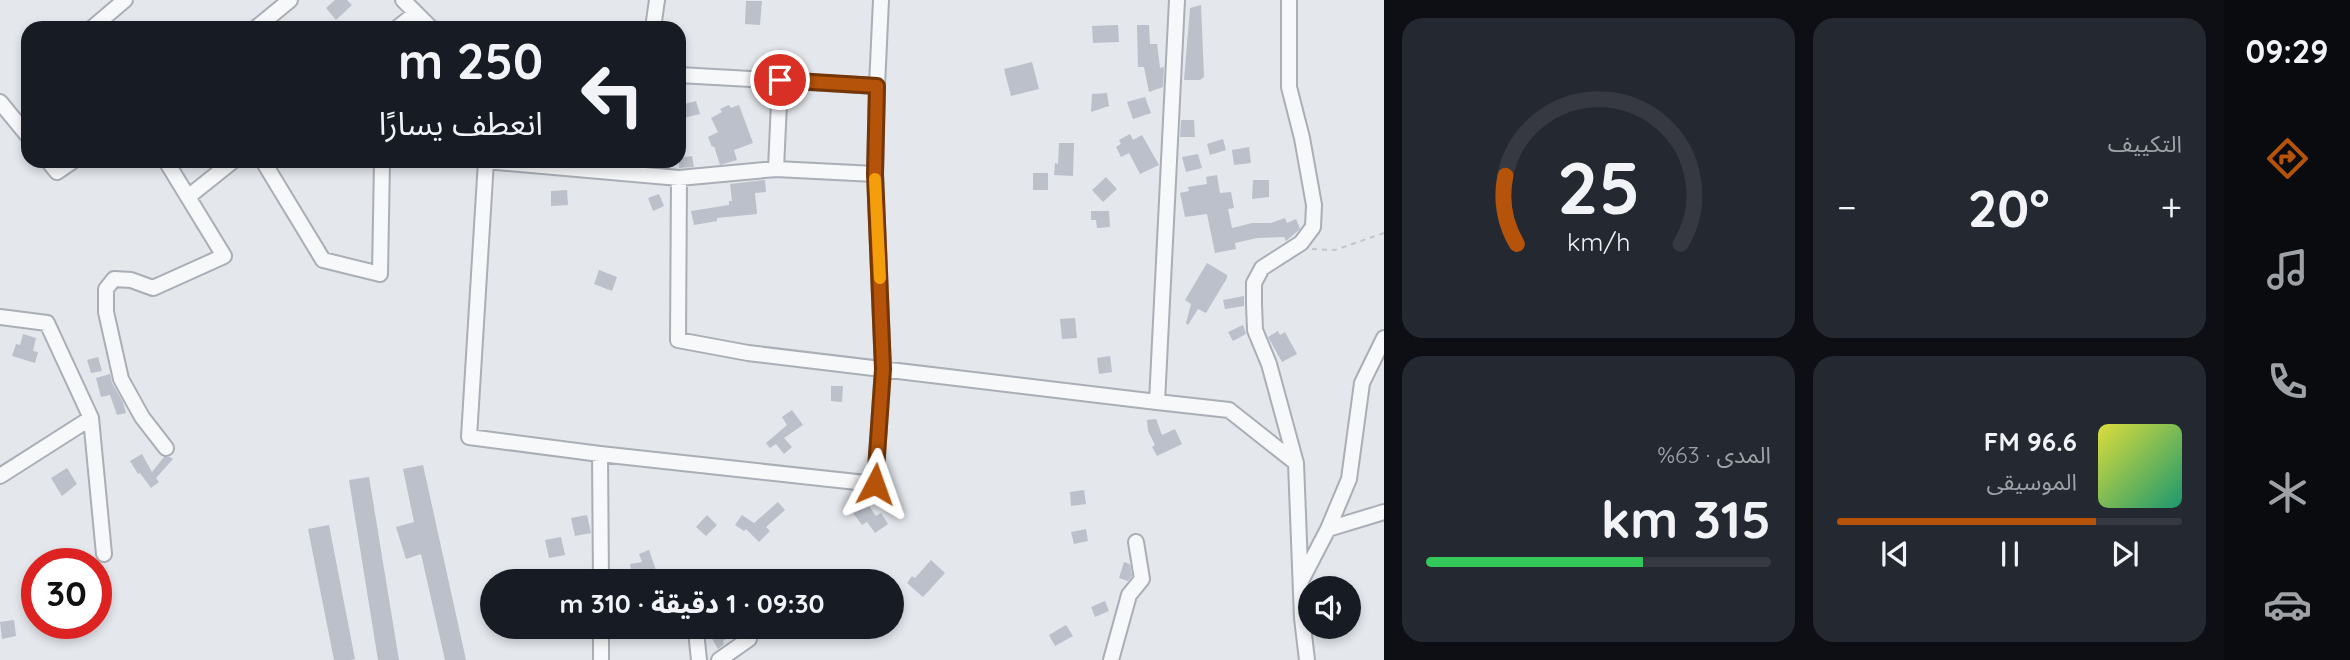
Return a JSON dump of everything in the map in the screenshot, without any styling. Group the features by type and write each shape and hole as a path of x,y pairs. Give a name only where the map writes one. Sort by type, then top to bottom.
{"street":[{"path":"100,21 125,0"},
{"path":"264,21 290,0"},
{"path":"403,0 424,21"},
{"path":"654,21 657,0"},
{"path":"486,168 469,437 875,484 883,369 875,174 881,0"},
{"path":"1157,402 1177,0"},
{"path":"1289,0 1289,87 1302,138 1314,205 1313,227 1301,243 1262,268 1254,283 1254,304 1255,330 1269,364 1296,463 1301,576"},
{"path":"406,21 416,13"},
{"path":"686,75 877,86"},
{"path":"776,169 780,80"},
{"path":"0,102 21,128"},
{"path":"166,448 142,417 121,379 106,312 106,289 114,279 131,280 153,288 224,256 170,168"},
{"path":"188,197 224,168"},
{"path":"267,168 323,260 380,274 382,168"},
{"path":"565,168 679,178 776,169 875,174"},
{"path":"679,178 678,340 748,353 1229,410 1296,463"},
{"path":"0,317 47,323 91,418 103,548"},
{"path":"1303,576 1328,529 1349,479 1362,383 1384,338"},
{"path":"0,476 91,418"},
{"path":"600,454 601,569"},
{"path":"1328,529 1384,512"},
{"path":"1111,660 1129,595 1142,579 1136,542"},
{"path":"601,639 601,660"},
{"path":"719,660 749,639"},
{"path":"1304,639 1307,660"},
{"path":"697,641 699,660"}],"path":[{"path":"1293,248 1335,250 1384,233"}],"building":[{"path":"335,0 347,0 352,5 336,20 326,8"},
{"path":"746,1 762,1 760,25 745,24"},
{"path":"1201,5 1204,77 1200,80 1184,80 1190,8"},
{"path":"1118,25 1119,42 1093,43 1092,26"},
{"path":"1137,25 1149,25 1150,44 1157,44 1160,68 1164,67 1163,87 1149,92 1144,67 1138,67"},
{"path":"1032,62 1039,89 1011,96 1004,69"},
{"path":"1107,93 1109,106 1091,112 1092,94"},
{"path":"1145,97 1151,113 1133,119 1127,102"},
{"path":"696,101 700,114 686,117 686,103"},
{"path":"729,105 731,108 739,105 753,143 734,150 737,160 720,165 708,137 718,132 711,118"},
{"path":"1181,120 1194,120 1195,137 1180,137"},
{"path":"1130,134 1133,140 1142,135 1159,165 1140,174 1129,153 1121,157 1116,147 1121,144 1119,140"},
{"path":"1223,139 1226,150 1210,155 1207,144"},
{"path":"1059,143 1074,143 1073,176 1054,175 1055,163 1058,164"},
{"path":"1249,147 1251,163 1234,165 1232,150"},
{"path":"1198,154 1202,168 1186,172 1182,157"},
{"path":"692,156 694,167 686,168 686,157"},
{"path":"1033,173 1048,173 1048,190 1033,190"},
{"path":"1217,175 1220,193 1231,192 1234,208 1228,209 1232,228 1252,223 1271,223 1285,218 1287,223 1296,219 1300,229 1286,241 1284,237 1257,238 1235,243 1236,249 1215,253 1207,214 1185,217 1180,193 1189,191 1188,187 1207,184 1206,177"},
{"path":"1106,177 1117,189 1103,202 1092,190"},
{"path":"765,180 766,192 755,193 757,214 717,218 717,221 694,225 691,211 729,205 729,201 732,201 730,184"},
{"path":"1253,180 1269,180 1269,197 1252,199"},
{"path":"567,190 568,205 551,206 551,191"},
{"path":"659,194 664,206 653,211 648,198"},
{"path":"1091,211 1109,211 1110,227 1097,228 1096,220 1091,220"},
{"path":"1207,263 1227,275 1227,278 1206,313 1198,309 1188,325 1186,323 1191,304 1185,300"},
{"path":"599,270 617,277 612,291 594,284"},
{"path":"1244,296 1244,306 1225,309 1223,300"},
{"path":"1075,318 1077,338 1062,339 1060,319"},
{"path":"1243,325 1246,334 1233,341 1228,332"},
{"path":"1278,331 1280,335 1285,332 1297,354 1282,362 1268,337"},
{"path":"23,334 36,338 33,351 38,352 35,363 12,356 16,344 20,345"},
{"path":"1110,356 1112,372 1099,374 1097,358"},
{"path":"98,357 102,371 91,373 87,360"},
{"path":"110,374 126,413 117,415 110,395 101,397 96,378"},
{"path":"831,386 843,386 842,402 831,401"},
{"path":"792,410 803,425 784,438 792,447 784,454 776,444 770,448 766,443 787,425 782,417"},
{"path":"1156,419 1162,435 1175,429 1182,444 1157,456 1152,447 1155,445 1148,431 1147,420"},
{"path":"142,454 152,472 164,457 173,459 156,478 159,482 151,488 130,461"},
{"path":"423,465 466,660 445,660 421,554 406,559 396,527 414,522 403,469"},
{"path":"67,468 77,484 62,496 51,478"},
{"path":"369,477 399,660 378,660 349,480"},
{"path":"1084,490 1086,504 1071,506 1070,492"},
{"path":"778,502 785,510 766,527 770,531 759,542 746,529 744,531 735,525 742,515 754,523"},
{"path":"867,503 876,516 881,513 888,524 875,533 867,522 862,525 853,513"},
{"path":"587,515 591,533 575,536 571,518"},
{"path":"707,515 717,525 706,536 696,527"},
{"path":"329,525 355,659 351,660 334,660 308,529"},
{"path":"1086,529 1088,541 1074,544 1071,532"},
{"path":"561,537 565,555 549,558 545,540"},
{"path":"649,550 656,569 631,569 630,564 642,562 639,554"},
{"path":"931,560 945,573 923,597 907,583"},
{"path":"1124,562 1130,564 1132,576 1128,581 1119,578"},
{"path":"1105,601 1109,611 1095,617 1091,607"},
{"path":"14,620 16,636 2,639 0,622"},
{"path":"1066,625 1073,636 1055,646 1049,635"},
{"path":"712,639 726,639 724,644 718,649"}],"slow traffic":[{"path":"875,179 880,278"}],"route":[{"path":"780,80 877,86 875,174 883,369 875,484"}]}
